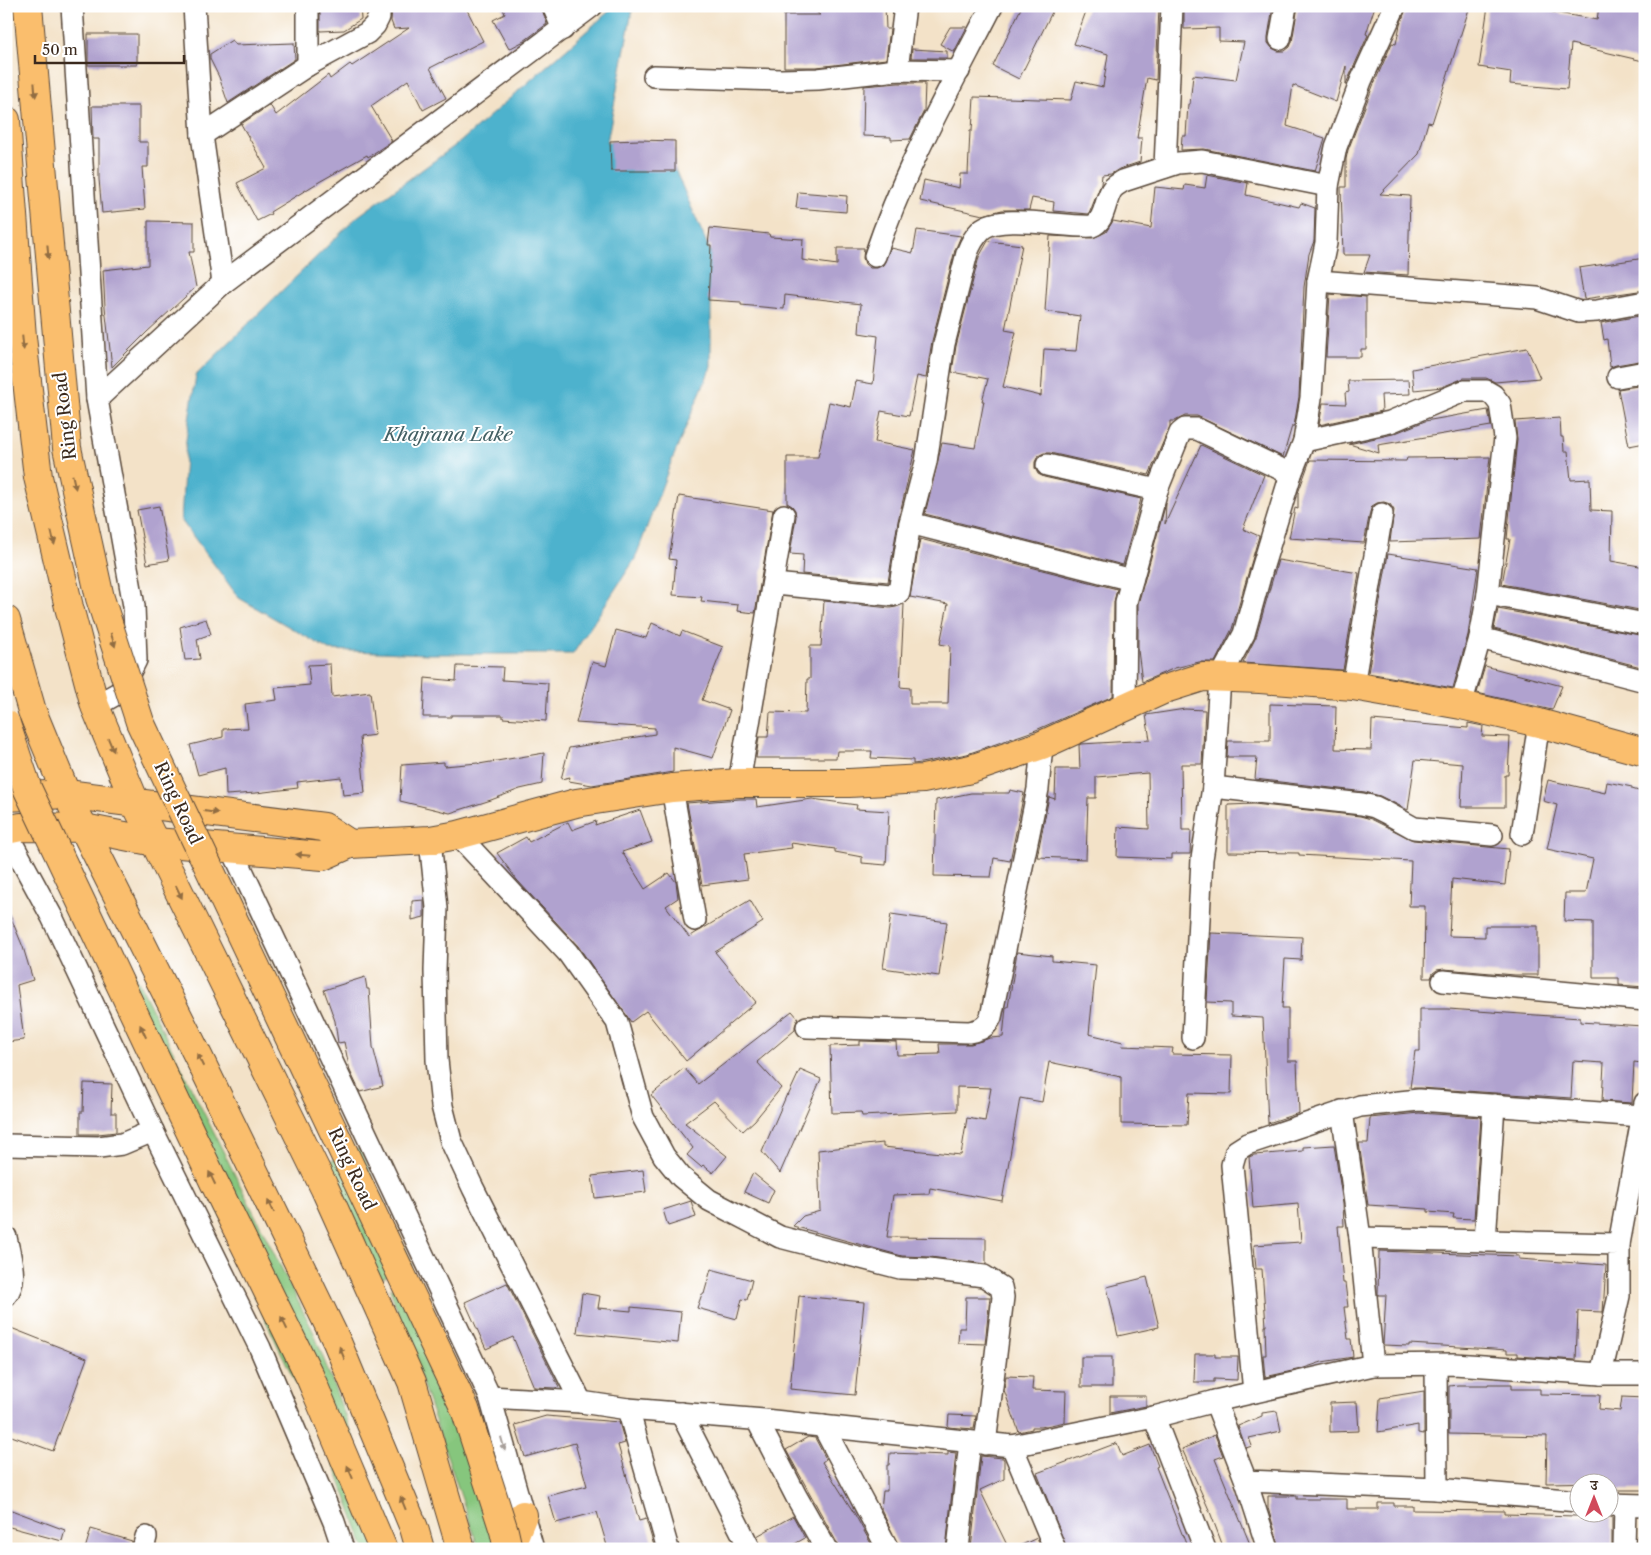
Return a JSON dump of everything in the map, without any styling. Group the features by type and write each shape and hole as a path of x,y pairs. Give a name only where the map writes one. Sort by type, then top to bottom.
{"main road":[{"name":"Ring Road","path":"28,6 67,448 100,598 140,722 465,1409 508,1549"},
{"name":"Ring Road","path":"6,120 22,337 38,477 69,608 95,706 135,802 325,1189 412,1382 461,1549"},
{"path":"6,620 32,710 67,794 337,1342 414,1528 420,1549"},
{"path":"6,831 21,827 84,828 155,842 323,856 350,844 430,840 458,835 576,803 672,788 739,783 849,783 923,779 971,768 1042,745 1164,690 1203,677 1353,686 1462,705 1539,723 1645,752"},
{"path":"6,724 28,790 214,1182 310,1377 383,1549"},
{"path":"6,797 67,794 324,827 350,844"},
{"path":"508,1549 523,1515"}],"street":[{"path":"72,6 98,399 134,606 136,660 120,692 95,706"},
{"path":"194,6 202,134 223,283"},
{"path":"308,6 308,65"},
{"path":"202,134 308,65 367,33 375,25 379,6"},
{"path":"553,6 563,29"},
{"path":"98,399 223,283 592,6"},
{"path":"897,70 905,6"},
{"path":"875,256 892,206 992,6"},
{"path":"1166,168 1172,6"},
{"path":"1280,39 1286,6"},
{"path":"1193,1038 1202,859 1213,787 1220,678 1244,634 1291,474 1304,442 1311,398 1318,282 1326,243 1328,186 1336,147 1361,80 1395,6"},
{"path":"654,76 782,80 818,79 897,70 959,71"},
{"path":"774,584 890,595 898,594 901,589 910,524 926,462 944,344 967,254 973,240 982,229 994,224 1013,222 1092,226 1099,221 1113,188 1123,181 1186,162 1202,161 1328,186"},
{"path":"1318,282 1537,298 1579,312 1597,311 1645,302"},
{"path":"1618,377 1645,372"},
{"path":"1304,442 1390,422 1464,391 1486,391 1493,395 1500,404 1505,438 1488,594 1480,638 1462,705"},
{"path":"1126,707 1126,602 1157,490 1180,433 1190,428 1205,432 1291,474"},
{"path":"1047,464 1157,490"},
{"path":"1353,686 1382,514"},
{"path":"739,783 774,584 784,515"},
{"path":"910,524 1132,580"},
{"path":"1488,594 1645,624"},
{"path":"1480,638 1645,681"},
{"path":"1522,834 1539,723"},
{"path":"807,1027 969,1032 978,1030 988,1024 993,1008 1038,789 1042,745"},
{"path":"1213,787 1362,804 1375,807 1414,828 1492,835"},
{"path":"672,788 695,920"},
{"path":"6,831 52,917 153,1131 260,1348 334,1522 343,1549"},
{"path":"458,835 568,953 616,1022 643,1117 664,1156 681,1177 709,1200 780,1238 900,1268 984,1276 1001,1287 1003,1297 958,1549"},
{"path":"430,840 437,908 435,971 437,1060 442,1106 451,1141 581,1402"},
{"path":"232,849 490,1397 533,1549"},
{"path":"1443,981 1645,1000"},
{"path":"1254,1392 1232,1165 1236,1151 1247,1144 1342,1111 1360,1106 1419,1100 1494,1105 1644,1110 1618,1244 1619,1296 1601,1374"},
{"path":"1485,1241 1494,1105"},
{"path":"1342,1111 1360,1238 1373,1365"},
{"path":"6,1145 99,1147 122,1144 153,1131"},
{"path":"6,1237 13,1281 11,1290 6,1296"},
{"path":"1360,1238 1618,1244"},
{"path":"490,1397 581,1402 628,1409 823,1426 1012,1446 1154,1417 1373,1365 1454,1364 1601,1374 1645,1374"},
{"path":"1436,1365 1437,1489"},
{"path":"1215,1401 1246,1480 1268,1549"},
{"path":"628,1409 668,1549"},
{"path":"681,1413 750,1549"},
{"path":"1154,1417 1205,1549"},
{"path":"757,1420 826,1549"},
{"path":"823,1426 888,1549"},
{"path":"1012,1446 1055,1549"},
{"path":"1246,1480 1437,1489 1568,1500"},
{"path":"1624,1549 1626,1504"}],"green space":[{"path":"105,961 134,973 314,1333 395,1549 365,1549 331,1456 263,1315 200,1167"},
{"path":"360,1148 412,1265 375,1282 322,1165"},
{"path":"416,1279 520,1549 479,1549 390,1289"}],"water":[{"name":"Khajrana Lake","path":"615,6 633,6 607,142 668,153 711,253 711,367 670,465 635,559 573,654 429,654 329,650 239,598 181,520 186,440 196,375 357,217 460,142"}],"building":[{"path":"320,6 360,6 361,19 344,30 320,31"},
{"path":"392,6 465,6 483,41 430,68 446,98 423,110 408,80 371,106 392,141 368,157 367,155 319,182 270,212 271,214 257,221 237,183 266,168 241,124 270,105 276,115 328,75 330,79 350,64 352,66 409,28 394,29 391,21"},
{"path":"502,6 541,6 547,24 524,41 509,49 493,20 505,14"},
{"path":"809,6 885,6 886,29 890,29 886,59 817,67 784,67 784,15 820,15"},
{"path":"1022,6 1055,6 1019,79 993,66"},
{"path":"1088,6 1159,6 1156,80 1147,78 1137,138 1142,138 1140,162 1119,169 1111,174 1102,175 1101,184 1089,214 1053,211 1054,202 1032,198 1029,210 1002,210 983,215 920,201 924,180 959,188 960,174 968,174 974,97 1071,100 1076,81 1103,87 1108,54 1074,44"},
{"path":"1184,6 1273,6 1268,43 1278,51 1285,51 1292,42 1298,6 1375,6 1366,34 1368,35 1346,84 1346,66 1336,102 1293,85 1287,126 1325,138 1315,171 1204,149 1181,150 1182,136 1186,136 1188,104 1190,104 1193,75 1236,80 1244,42 1219,41 1219,28 1184,29"},
{"path":"1407,6 1470,6 1432,123 1428,122 1419,154 1380,194 1410,196 1408,275 1364,272 1370,255 1343,255 1341,187 1346,187 1346,159 1348,150 1392,43 1396,44"},
{"path":"1488,6 1553,6 1552,12 1597,20 1599,6 1619,6 1645,12 1645,52 1643,61 1571,44 1567,89 1510,84 1511,72 1479,67"},
{"path":"950,27 967,27 954,52 940,44"},
{"path":"88,34 137,34 137,65 88,65"},
{"path":"232,40 236,45 294,43 295,59 228,103 219,77 210,59 210,54"},
{"path":"912,49 947,51 947,58 911,58"},
{"path":"925,83 924,111 910,139 891,140 891,137 863,136 864,86"},
{"path":"92,106 139,106 139,142 148,142 148,167 142,167 145,209 102,213 99,179 99,139 93,139"},
{"path":"610,141 675,141 675,171 611,171"},
{"path":"1207,175 1248,183 1246,195 1299,207 1301,203 1315,208 1314,241 1309,254 1304,287 1299,397 1294,426 1292,426 1283,457 1197,416 1185,416 1175,421 1170,421 1170,426 1149,475 1050,453 1038,456 1035,468 1038,474 1044,477 1141,499 1123,565 925,514 942,443 975,448 984,401 982,401 988,379 952,372 956,346 979,257 988,241 1022,245 1005,330 1016,332 1003,387 1041,396 1044,349 1076,351 1080,316 1045,311 1050,236 1093,238 1106,232 1113,221 1151,228 1155,187 1184,190 1185,185 1205,188"},
{"path":"798,192 847,196 846,212 796,208"},
{"path":"148,221 194,222 194,252 189,252 196,287 112,367 103,270 148,265"},
{"path":"710,228 769,234 770,237 803,239 802,260 837,265 837,248 864,248 863,258 865,264 870,268 877,268 883,265 891,248 913,253 917,230 961,236 955,250 932,341 926,378 917,376 909,416 881,411 875,442 915,450 898,521 888,582 802,574 803,555 790,554 796,517 795,510 787,503 787,457 818,457 829,402 851,407 856,381 873,384 878,336 859,333 861,304 785,295 784,309 741,305 741,302 708,300 711,245 708,245"},
{"path":"1645,258 1645,290 1584,299 1579,268"},
{"path":"1330,294 1366,297 1366,349 1361,349 1361,357 1326,357"},
{"path":"1645,315 1645,332 1641,333 1645,360 1610,367 1607,339 1604,340 1601,323"},
{"path":"1527,348 1540,378 1495,382 1486,378 1464,378 1442,387 1414,390 1412,369"},
{"path":"1409,380 1410,394 1381,395 1382,411 1319,425 1323,403 1346,404 1345,393 1349,392 1348,381"},
{"path":"1645,385 1645,443 1629,446 1618,389"},
{"path":"1488,410 1491,426 1378,445 1379,453 1349,444 1393,434 1425,421"},
{"path":"1560,418 1561,437 1563,437 1564,451 1568,451 1571,480 1590,479 1591,510 1612,511 1611,561 1645,567 1645,611 1502,584 1510,539 1507,539 1517,439 1515,421"},
{"path":"1201,445 1264,475 1243,529 1259,536 1232,629 1215,662 1199,662 1175,668 1142,682 1138,650 1138,604 1166,503 1165,524"},
{"path":"1490,457 1481,539 1390,542 1394,510 1390,504 1384,502 1372,506 1364,543 1289,538 1295,508 1298,509 1298,493 1310,460 1406,461 1407,458"},
{"path":"679,496 773,510 755,613 737,611 738,605 701,601 702,597 673,595 676,560 669,559"},
{"path":"159,506 169,560 147,564 137,510"},
{"path":"920,539 1117,589 1114,602 1113,696 1036,730 967,754 921,763 913,764 913,760 871,758 872,751 837,751 836,758 756,758 759,737 768,737 770,712 806,713 807,679 810,679 810,646 821,646 824,601 890,608 904,604 900,687 910,688 910,704 948,704 950,646 940,644 948,604 910,597"},
{"path":"1388,554 1478,568 1468,635 1453,688 1368,673"},
{"path":"1278,560 1359,573 1343,670 1243,663 1256,637"},
{"path":"1498,609 1645,636 1645,668 1494,629"},
{"path":"206,619 211,634 197,639 200,659 185,660 180,627"},
{"path":"652,623 680,636 682,631 723,647 702,700 730,710 713,758 673,747 673,772 592,785 569,781 570,777 561,779 569,748 655,734 655,728 576,723 592,662 606,666 616,630 646,638"},
{"path":"330,664 332,697 370,692 375,735 360,737 365,793 343,795 341,777 297,782 298,788 226,795 225,768 198,775 190,745 223,737 223,729 248,728 245,704 277,700 275,688 310,685 308,665"},
{"path":"457,666 503,667 502,680 548,683 546,721 503,718 503,715 423,717 425,678 456,681"},
{"path":"1485,666 1562,686 1552,710 1477,693"},
{"path":"1270,704 1336,706 1335,749 1371,750 1372,720 1468,728 1468,723 1483,726 1482,736 1510,737 1508,775 1505,775 1505,807 1461,807 1463,764 1415,760 1408,810 1380,796 1365,792 1255,779 1257,757 1227,757 1228,741 1270,741"},
{"path":"1185,709 1205,710 1202,764 1181,764 1182,830 1191,830 1190,854 1172,854 1172,859 1117,857 1118,827 1149,829 1148,773 1096,777 1096,798 1088,798 1086,859 1037,857 1049,797 1055,799 1056,769 1080,769 1079,745 1150,740 1146,715"},
{"path":"544,753 542,784 520,789 450,813 400,801 402,765 444,762 444,766 479,764"},
{"path":"1548,780 1605,793 1607,782 1632,787 1632,789 1645,793 1645,865 1641,894 1644,894 1643,944 1645,944 1645,987 1619,985 1619,978 1593,978 1593,922 1564,921 1565,893 1586,893 1593,859 1547,849 1557,805 1543,801"},
{"path":"1010,790 1024,793 1010,861 994,858 991,877 934,876 936,800 971,793 1009,793"},
{"path":"756,799 757,807 812,799 857,805 856,809 889,811 886,865 862,863 862,857 835,852 835,849 791,843 792,848 744,854 748,879 702,885 687,803"},
{"path":"1254,804 1360,816 1371,819 1413,840 1509,849 1505,885 1452,879 1449,936 1485,937 1485,926 1538,926 1538,975 1444,969 1437,970 1431,978 1424,978 1425,906 1409,906 1411,861 1299,855 1299,853 1228,852 1228,805"},
{"path":"640,810 652,842 622,852 645,889 669,873 676,882 678,898 666,906 689,937 750,900 763,922 715,952 756,1002 686,1061 646,1011 631,1022 578,946 517,880 497,853 526,837 529,842 568,822 572,830 596,821 595,825"},
{"path":"424,900 424,917 412,920 412,901"},
{"path":"6,906 23,947 33,980 17,985 24,1040 6,1042"},
{"path":"891,914 947,922 939,976 883,968"},
{"path":"1211,933 1302,937 1301,960 1285,959 1282,1008 1288,1008 1288,1061 1297,1061 1299,1113 1268,1123 1263,1018 1231,1016 1231,1003 1207,1002"},
{"path":"1017,952 1052,956 1052,961 1096,965 1089,1034 1123,1042 1122,1046 1173,1048 1172,1054 1232,1055 1231,1094 1189,1093 1187,1125 1121,1124 1121,1077 1049,1062 1042,1102 1020,1098 1002,1201 930,1188 929,1194 893,1195 887,1237 986,1238 986,1264 930,1257 902,1256 793,1226 803,1216 820,1211 818,1150 883,1143 883,1147 961,1155 967,1118 985,1121 991,1088 957,1087 957,1111 862,1116 861,1112 832,1113 830,1046 860,1045 860,1041 896,1042 897,1055 940,1054 939,1044 971,1044 990,1038 1003,1037 1006,1007 1008,1007"},
{"path":"365,977 367,989 369,989 373,1047 383,1086 360,1092 350,1071 344,1042 338,1043 335,1021 324,990"},
{"path":"1420,1009 1448,1009 1580,1018 1580,1022 1643,1026 1641,1063 1634,1062 1632,1103 1602,1101 1604,1063 1573,1061 1571,1098 1410,1088 1415,1051 1420,1051"},
{"path":"792,1011 798,1018 795,1030 757,1062 781,1088 755,1120 743,1131 714,1101 685,1123 727,1156 713,1173 703,1165 701,1167 687,1155 693,1148 651,1095 684,1068 698,1084"},
{"path":"800,1070 821,1079 780,1173 762,1152 787,1094 788,1096"},
{"path":"84,1083 112,1084 111,1113 116,1113 116,1132 80,1134 80,1112 83,1112"},
{"path":"1419,1113 1481,1117 1474,1219 1453,1218 1454,1214 1428,1212 1428,1209 1368,1205 1359,1143 1368,1143 1370,1118"},
{"path":"1334,1145 1343,1204 1344,1226 1338,1226 1343,1283 1345,1283 1348,1307 1344,1307 1348,1339 1351,1339 1353,1357 1322,1362 1265,1377 1263,1355 1266,1355 1266,1326 1262,1269 1256,1269 1254,1245 1301,1242 1298,1204 1253,1208 1249,1157 1303,1151 1303,1147"},
{"path":"643,1170 646,1192 595,1198 592,1176"},
{"path":"753,1173 774,1190 768,1203 744,1192"},
{"path":"691,1201 696,1217 668,1226 663,1210"},
{"path":"1379,1251 1519,1256 1519,1259 1606,1265 1603,1312 1578,1311 1576,1360 1518,1356 1518,1353 1507,1353 1507,1350 1409,1344 1409,1346 1383,1345 1386,1295 1378,1295"},
{"path":"711,1269 752,1280 747,1300 742,1299 737,1319 697,1308 702,1294 704,1294"},
{"path":"1147,1277 1159,1327 1118,1336 1107,1287"},
{"path":"507,1283 559,1387 534,1387 513,1337 486,1349 465,1302"},
{"path":"582,1293 600,1296 598,1308 631,1311 631,1307 681,1312 678,1343 577,1333"},
{"path":"799,1296 864,1302 855,1395 790,1389"},
{"path":"966,1297 990,1297 985,1344 958,1343 959,1328 965,1328"},
{"path":"6,1326 87,1358 53,1451 6,1434"},
{"path":"1195,1354 1215,1354 1215,1357 1238,1357 1237,1380 1214,1379 1214,1382 1194,1382"},
{"path":"1081,1357 1112,1357 1112,1387 1081,1387"},
{"path":"1006,1376 1033,1377 1032,1390 1066,1391 1065,1422 1032,1427 1032,1429 1019,1432 1004,1390"},
{"path":"1512,1384 1512,1389 1540,1389 1540,1394 1600,1395 1599,1409 1620,1411 1622,1397 1645,1398 1645,1490 1618,1490 1618,1472 1568,1472 1568,1483 1546,1483 1547,1436 1449,1434 1449,1386"},
{"path":"1424,1391 1424,1434 1418,1433 1418,1425 1378,1432 1380,1398"},
{"path":"1110,1396 1146,1396 1146,1406 1110,1413"},
{"path":"1357,1402 1359,1431 1330,1432 1330,1403"},
{"path":"1277,1411 1281,1431 1249,1438 1252,1446 1246,1448 1238,1426 1262,1416 1262,1413"},
{"path":"949,1415 976,1416 974,1429 948,1427"},
{"path":"546,1416 619,1422 625,1443 618,1445 639,1521 646,1519 655,1549 608,1549 597,1512 556,1523 548,1496 587,1486 575,1443 525,1457 515,1425"},
{"path":"1215,1435 1223,1456 1215,1459 1252,1549 1224,1549 1182,1449"},
{"path":"808,1437 815,1438 826,1459 822,1462 874,1549 838,1549 837,1543 786,1450"},
{"path":"1117,1443 1122,1456 1150,1445 1158,1466 1156,1467 1188,1549 1067,1549 1037,1473"},
{"path":"948,1452 956,1453 946,1549 900,1549 881,1509 883,1491 887,1491 887,1465 889,1465 890,1453 948,1455"},
{"path":"981,1456 1003,1458 1004,1460 1004,1479 980,1490 1009,1549 971,1549"},
{"path":"1268,1496 1297,1496 1297,1499 1347,1499 1347,1509 1378,1509 1378,1503 1394,1503 1394,1506 1413,1506 1413,1510 1504,1511 1504,1514 1568,1516 1568,1522 1612,1522 1612,1549 1280,1549 1268,1508"},
{"path":"6,1508 65,1530 62,1541 6,1526"},
{"path":"793,1516 805,1538 786,1549 762,1549 757,1536"},
{"path":"91,1529 132,1541 131,1549 85,1549"},
{"path":"1037,1538 1041,1549 1013,1549"}]}
